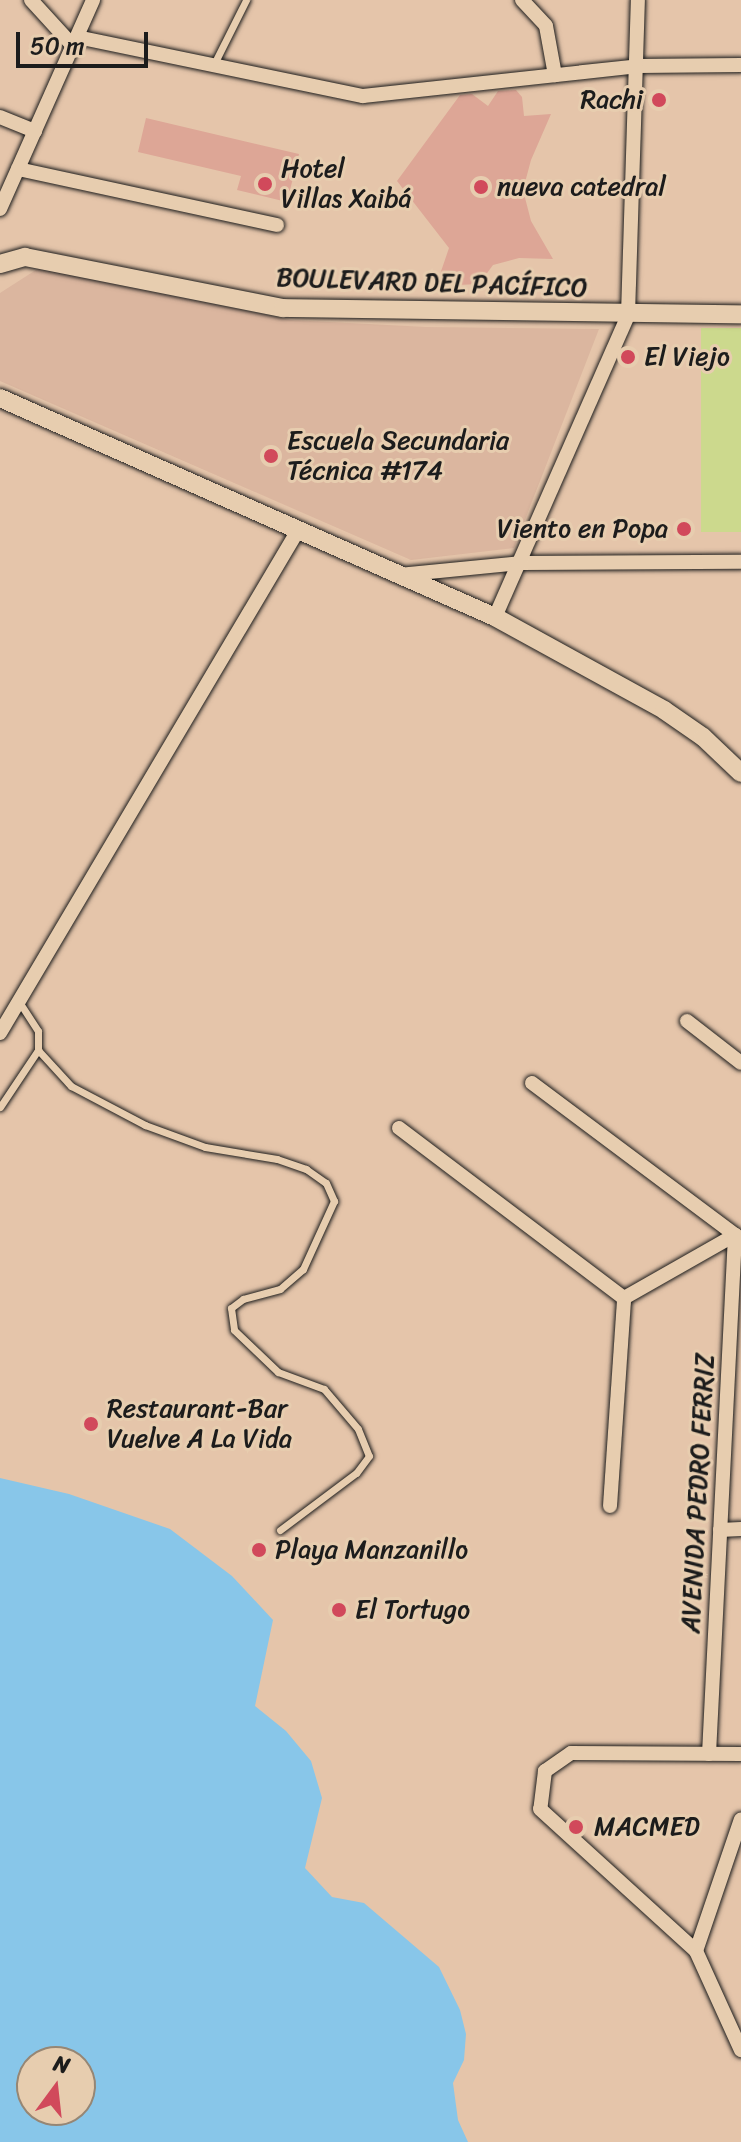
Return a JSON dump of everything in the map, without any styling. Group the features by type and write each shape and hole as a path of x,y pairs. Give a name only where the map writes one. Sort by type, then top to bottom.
{"street":[{"path":"31,0 75,42 214,64 363,96 638,66 741,65"},
{"path":"0,209 93,0"},
{"path":"522,0 546,26 555,75"},
{"path":"495,617 522,563 628,315 638,0"},
{"path":"0,117 35,131"},
{"path":"18,169 277,225"},
{"name":"BOULEVARD DEL PACÍFICO","path":"0,264 25,257 283,308 628,315 741,314"},
{"path":"0,398 495,617 664,710 703,737 741,773"},
{"path":"0,1033 297,532"},
{"path":"395,575 522,563 741,562"},
{"path":"687,1021 741,1063"},
{"path":"532,1083 735,1235 624,1298"},
{"path":"399,1128 624,1298"},
{"name":"AVENIDA PEDRO FERRIZ","path":"709,1754 735,1235"},
{"path":"610,1506 624,1298"},
{"path":"720,1530 741,1529"},
{"path":"741,1754 571,1753 545,1771 540,1809 696,1951 741,2050"},
{"path":"696,1951 741,1819"}],"lane":[{"path":"214,64 246,0"},
{"path":"0,1107 38,1050 38,1031 19,1001"},
{"path":"38,1050 71,1086 145,1125 205,1147 277,1159 306,1169 326,1183 334,1201 303,1269 280,1289 243,1299 231,1308 234,1330 278,1372 324,1389 358,1429 369,1456 356,1473 280,1530"}],"shaded area":[{"name":"Escuela Secundaria Técnica #174","path":"39,268 291,320 426,327 599,329 514,548 411,560 0,381 0,293"}],"green space":[{"path":"701,328 741,328 741,532 701,532"}],"water":[{"path":"0,1478 69,1494 170,1529 232,1576 273,1620 255,1706 286,1731 311,1761 322,1798 305,1868 332,1897 364,1903 439,1967 460,2010 466,2034 464,2060 453,2083 458,2120 468,2142 0,2142"}],"building":[{"path":"516,90 522,97 524,116 551,114 531,160 523,190 531,221 553,259 519,258 493,265 479,284 436,286 449,248 397,181 460,95 472,94 488,106 498,91"},
{"path":"146,118 299,154 287,202 237,190 241,176 138,152"}],"place":[{"name":"Rachi","path":"659,100"},
{"name":"Hotel Villas Xaibá","path":"265,184"},
{"name":"nueva catedral","path":"481,187"},
{"name":"El Viejo","path":"628,357"},
{"name":"Escuela Secundaria Técnica #174","path":"271,456"},
{"name":"Viento en Popa","path":"684,529"},
{"name":"Restaurant-Bar Vuelve A La Vida","path":"91,1424"},
{"name":"Playa Manzanillo","path":"259,1550"},
{"name":"El Tortugo","path":"339,1610"},
{"name":"MACMED","path":"576,1827"}]}
